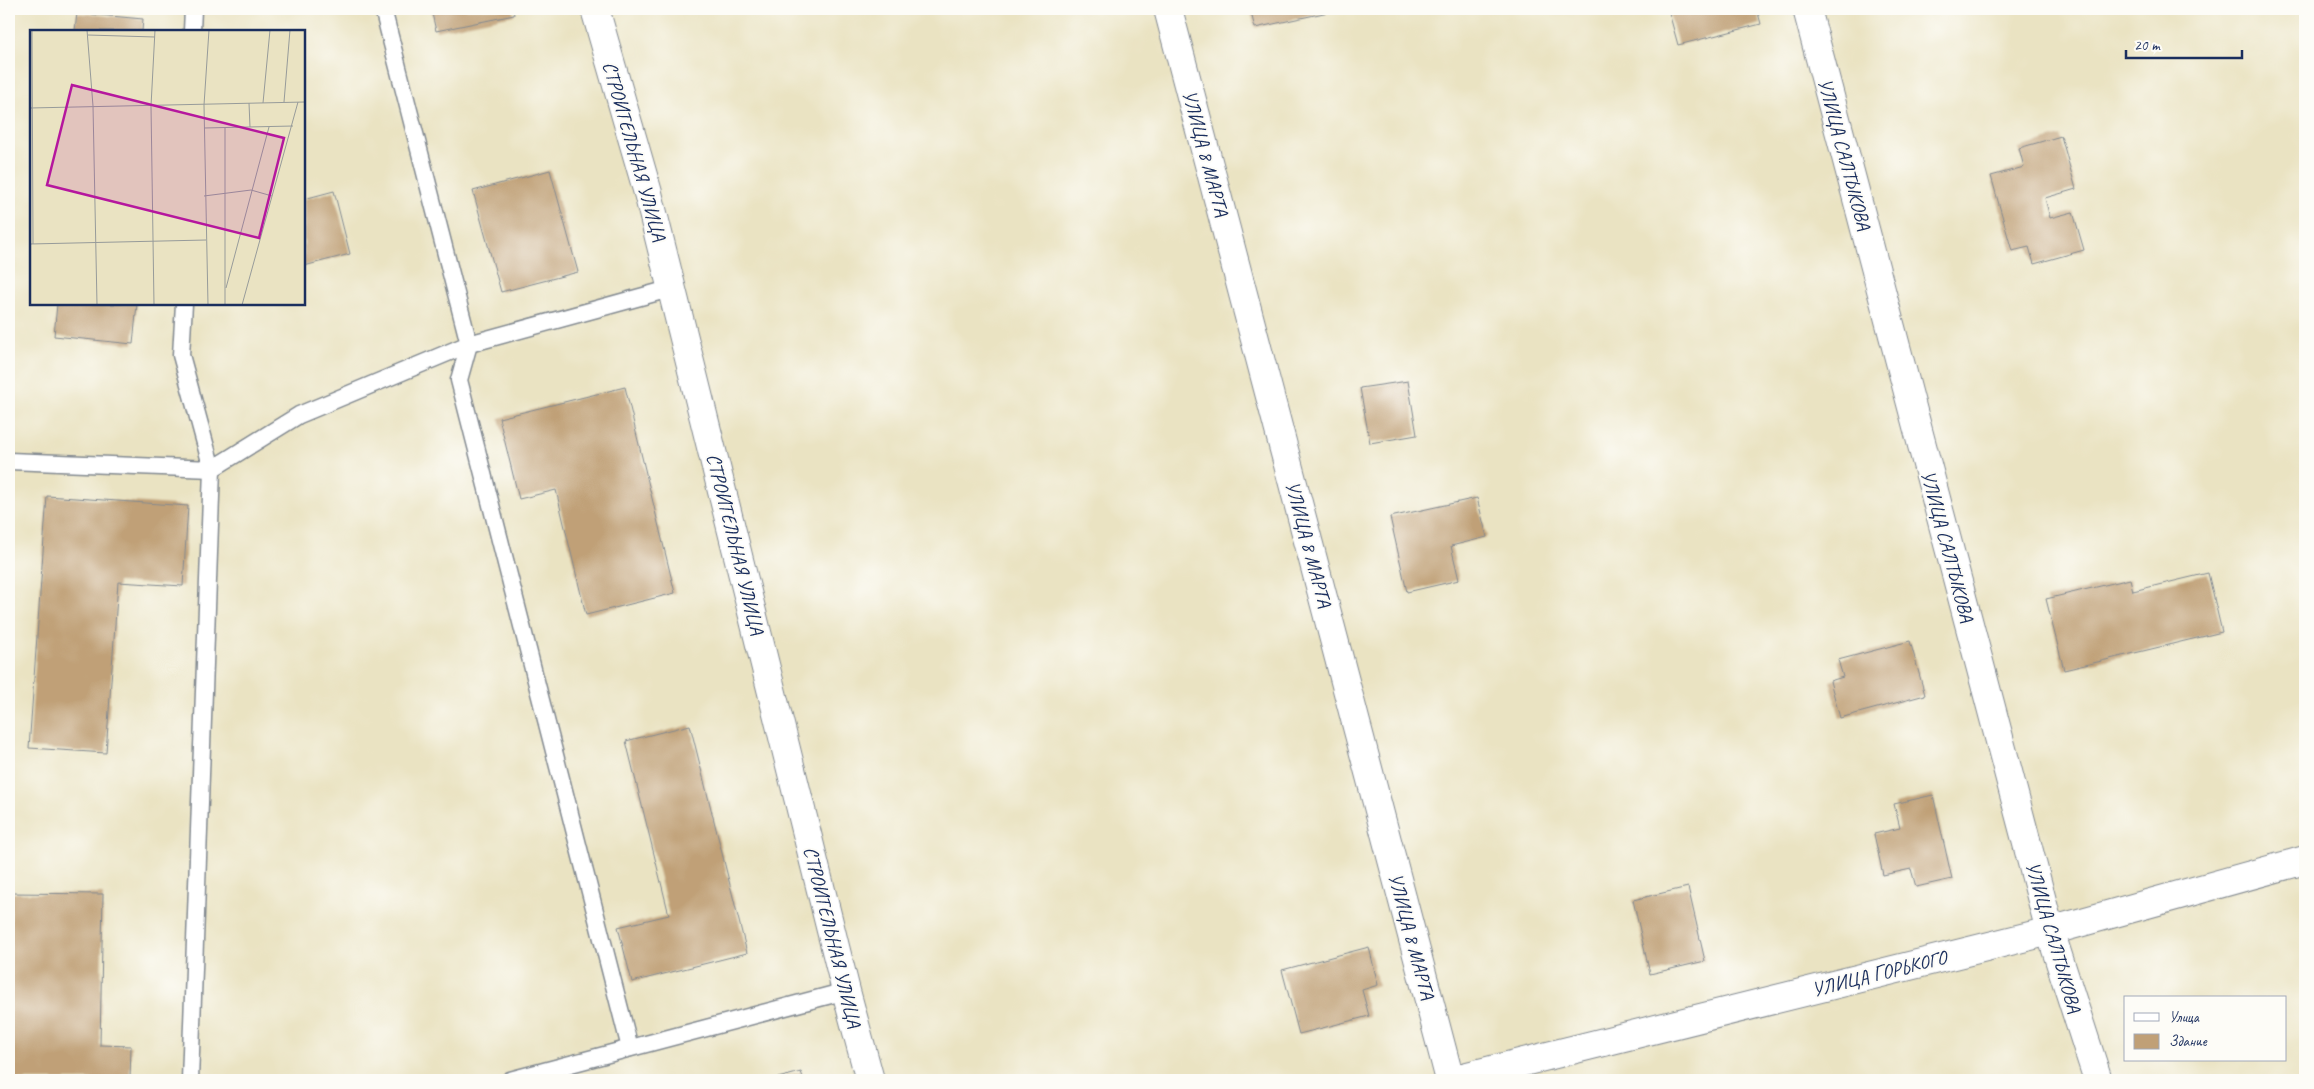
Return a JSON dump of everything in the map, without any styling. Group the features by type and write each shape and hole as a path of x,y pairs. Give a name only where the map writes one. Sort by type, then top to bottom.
{"street":[{"name":"СТРОИТЕЛЬНАЯ УЛИЦА","path":"595,9 648,193 673,288 846,991 870,1080"},
{"name":"УЛИЦА 8 МАРТА","path":"1168,9 1451,1080"},
{"name":"УЛИЦА САЛТЫКОВА","path":"1807,9 2050,931 2098,1080"},
{"name":"УЛИЦА ГОРЬКОГО","path":"1451,1080 2050,931 2305,860"}],"lane":[{"path":"192,30 193,9"},
{"path":"384,9 469,344 459,380 630,1048"},
{"path":"9,461 212,469 299,415 469,344 673,288"},
{"path":"184,305 181,355 212,469 190,1080"},
{"path":"510,1080 846,991"}],"building":[{"path":"431,9 513,9 514,15 436,31"},
{"path":"1250,9 1332,9 1333,11 1255,28"},
{"path":"1668,9 1757,9 1761,24 1678,45"},
{"path":"77,13 143,19 142,30 75,30"},
{"path":"2061,136 2076,189 2045,198 2050,218 2073,212 2084,250 2034,264 2029,247 2012,251 1991,176 2024,167 2019,148"},
{"path":"550,170 578,272 501,292 473,191"},
{"path":"334,191 350,254 305,266 305,199"},
{"path":"57,305 137,305 133,344 54,336"},
{"path":"1408,381 1417,435 1370,443 1360,388"},
{"path":"625,387 675,593 586,615 556,490 519,499 499,418"},
{"path":"47,496 188,506 183,586 118,582 106,753 29,748"},
{"path":"1477,498 1487,537 1451,546 1459,580 1407,592 1390,517"},
{"path":"2208,573 2222,632 2064,670 2046,599 2130,579 2133,591"},
{"path":"1910,641 1925,695 1840,718 1830,681 1843,677 1838,660"},
{"path":"690,725 747,953 632,982 618,927 669,915 626,741"},
{"path":"1933,795 1952,879 1916,887 1911,869 1883,875 1874,834 1900,828 1894,804"},
{"path":"1688,887 1705,961 1650,974 1633,900"},
{"path":"11,893 103,894 100,1045 131,1046 130,1080 9,1080"},
{"path":"1369,947 1378,985 1362,990 1369,1016 1299,1034 1282,970"},
{"path":"801,1072 804,1080 770,1080"}]}
